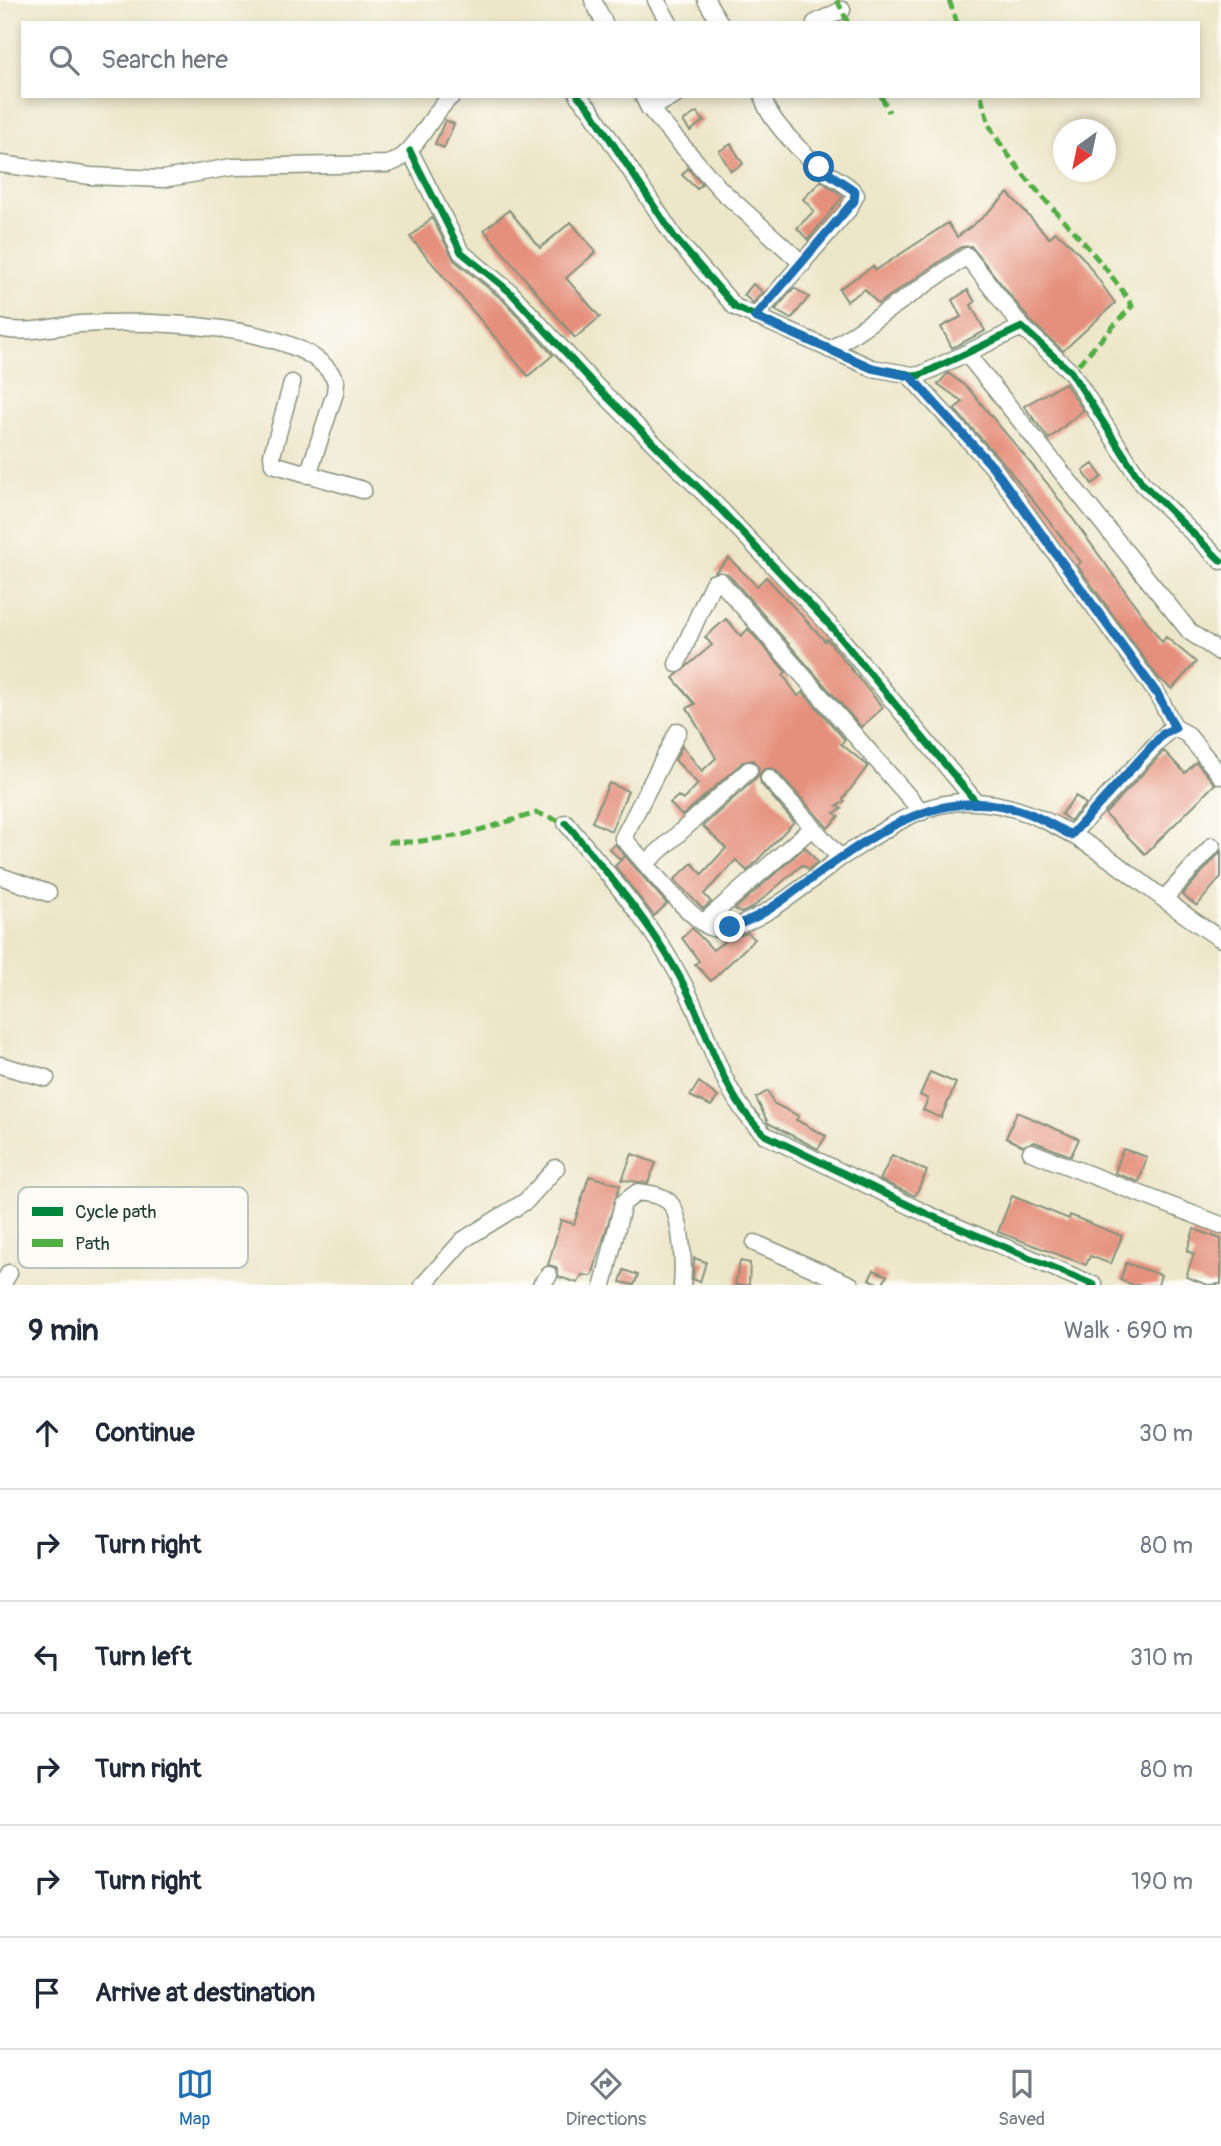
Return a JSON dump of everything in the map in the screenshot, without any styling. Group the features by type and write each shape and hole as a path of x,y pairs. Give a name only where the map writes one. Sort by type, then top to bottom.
{"street":[{"path":"593,0 603,21"},
{"path":"656,0 668,21"},
{"path":"706,0 719,21"},
{"path":"820,21 842,10"},
{"path":"0,164 91,176 163,179 232,167 387,164 402,159 410,151 432,116 450,98"},
{"path":"580,98 590,109 675,238 723,297 755,317 872,368 910,376 918,376 966,353 1002,334 1017,321"},
{"path":"665,98 646,102 721,190 803,264"},
{"path":"755,317 848,210 856,195 848,186 819,167 767,110 764,98"},
{"path":"410,151 461,253 510,292 594,384 722,511 834,630 976,802"},
{"path":"830,349 967,256 1017,321 1071,372 1142,483 1221,561"},
{"path":"0,328 19,331 80,324 188,326 254,334 296,349 327,368 336,386 308,475"},
{"path":"966,353 1190,632 1221,653"},
{"path":"910,376 993,467 1158,695 1175,728 1187,734 1221,776"},
{"path":"292,383 272,460 277,467 363,490"},
{"path":"677,664 709,589 713,583 720,581 922,812"},
{"path":"1071,835 1164,733 1175,728"},
{"path":"678,731 623,838 704,922 719,929 746,922 840,858 922,812 959,802 976,802 1027,813 1071,835 1221,939"},
{"path":"646,863 749,769"},
{"path":"769,778 840,858"},
{"path":"566,822 663,949 687,991 730,1094 748,1119 765,1135 927,1213 1094,1285"},
{"path":"704,922 813,827"},
{"path":"1164,899 1212,846"},
{"path":"0,876 48,894"},
{"path":"0,1065 46,1078"},
{"path":"1031,1152 1221,1226"},
{"path":"423,1285 463,1240 526,1201 556,1168"},
{"path":"603,1285 623,1203 638,1192 660,1196 674,1208 684,1266 682,1285"},
{"path":"755,1243 852,1285"}],"building":[{"path":"697,112 704,121 690,131 683,121"},
{"path":"445,120 454,124 444,148 435,144"},
{"path":"731,144 743,164 731,171 719,151"},
{"path":"688,168 702,184 697,189 682,175"},
{"path":"821,181 843,196 808,240 797,228 814,211 803,199"},
{"path":"1008,193 1049,238 1055,232 1064,238 1084,259 1115,303 1063,351 1030,320 971,246 961,247 878,304 865,289 847,301 839,289 873,266 876,270 948,223 957,237"},
{"path":"509,210 540,248 571,222 596,252 566,278 600,317 575,338 484,230"},
{"path":"432,218 454,260 503,300 553,355 528,376 410,237"},
{"path":"753,284 763,292 753,303 744,295"},
{"path":"794,288 809,297 791,319 775,310"},
{"path":"968,290 975,302 971,305 985,331 952,348 941,327 961,317 952,300"},
{"path":"948,373 968,388 1047,483 1162,642 1166,637 1196,662 1172,689 1158,677 1077,565 1081,562 1001,460 954,409 963,402 938,384"},
{"path":"1065,383 1083,410 1049,439 1024,406"},
{"path":"1093,464 1102,477 1092,484 1083,471"},
{"path":"729,558 757,586 766,577 825,641 827,639 883,708 861,727 728,574 715,572"},
{"path":"726,619 741,636 748,629 786,672 783,675 798,696 803,692 845,740 841,744 868,766 843,799 845,801 837,806 842,809 834,813 839,816 828,828 777,771 772,768 763,770 759,775 761,784 794,822 747,871 736,860 704,894 711,902 703,909 674,880 692,863 702,874 726,848 703,826 756,778 759,768 753,760 743,762 682,816 670,803 678,796 683,800 698,784 675,760 682,746 702,771 716,758 687,708 695,704 673,678 712,645 705,637"},
{"path":"1164,751 1185,773 1196,762 1215,784 1145,854 1105,814"},
{"path":"609,783 628,791 611,831 592,822"},
{"path":"1076,796 1086,804 1070,821 1061,814"},
{"path":"615,844 625,856 621,860 609,849"},
{"path":"805,847 818,862 809,869 802,865 752,908 741,913 735,909"},
{"path":"1221,851 1221,877 1197,906 1182,895"},
{"path":"625,856 667,904 654,916 615,866"},
{"path":"692,928 713,950 729,938 748,933 755,939 711,981 695,964 699,961 682,938"},
{"path":"930,1072 956,1083 941,1118 923,1110 928,1099 920,1095"},
{"path":"699,1082 718,1097 711,1106 690,1096"},
{"path":"768,1091 773,1103 799,1116 796,1120 826,1136 818,1149 768,1123 756,1098"},
{"path":"1017,1112 1079,1139 1071,1156 1035,1142 1023,1146 1006,1138"},
{"path":"1123,1149 1147,1157 1139,1182 1115,1173"},
{"path":"632,1154 656,1163 648,1183 622,1180"},
{"path":"892,1155 927,1171 915,1196 880,1180"},
{"path":"589,1176 620,1185 592,1276 582,1275 578,1283 559,1277 556,1267 548,1265 561,1220 574,1224"},
{"path":"1012,1196 1069,1219 1070,1215 1122,1236 1111,1264 1090,1256 1086,1265 998,1232"},
{"path":"1194,1229 1221,1239 1221,1284 1208,1285 1186,1277 1194,1254 1187,1251"},
{"path":"694,1258 706,1262 700,1282 693,1279"},
{"path":"740,1261 750,1263 749,1285 735,1285"},
{"path":"1126,1263 1161,1275 1158,1285 1133,1285 1120,1280"},
{"path":"624,1270 638,1275 634,1285 620,1282"},
{"path":"874,1270 887,1276 882,1285 869,1279"}],"marked path":[{"path":"837,0 847,21"},
{"path":"949,0 956,21"},
{"path":"882,98 889,112"},
{"path":"982,98 991,128 1011,159 1100,262 1132,306 1071,372"},
{"path":"388,842 415,842 462,835 537,813 566,823"}],"cycle path":[{"path":"580,98 590,109 675,238 735,307 872,368 918,376 1022,327 1071,372 1142,483 1221,561"},
{"path":"410,151 461,252 510,292 594,384 722,511 834,630 976,802"},
{"path":"566,823 661,946 687,991 728,1085 738,1103 765,1135 927,1214 1094,1285"}],"route":[{"path":"730,927 763,914 840,858 928,808 959,802 976,802 1027,813 1071,835 1164,733 1175,728 1158,695 993,467 910,376 872,368 755,317 803,264 854,201 855,191 819,167"}]}
